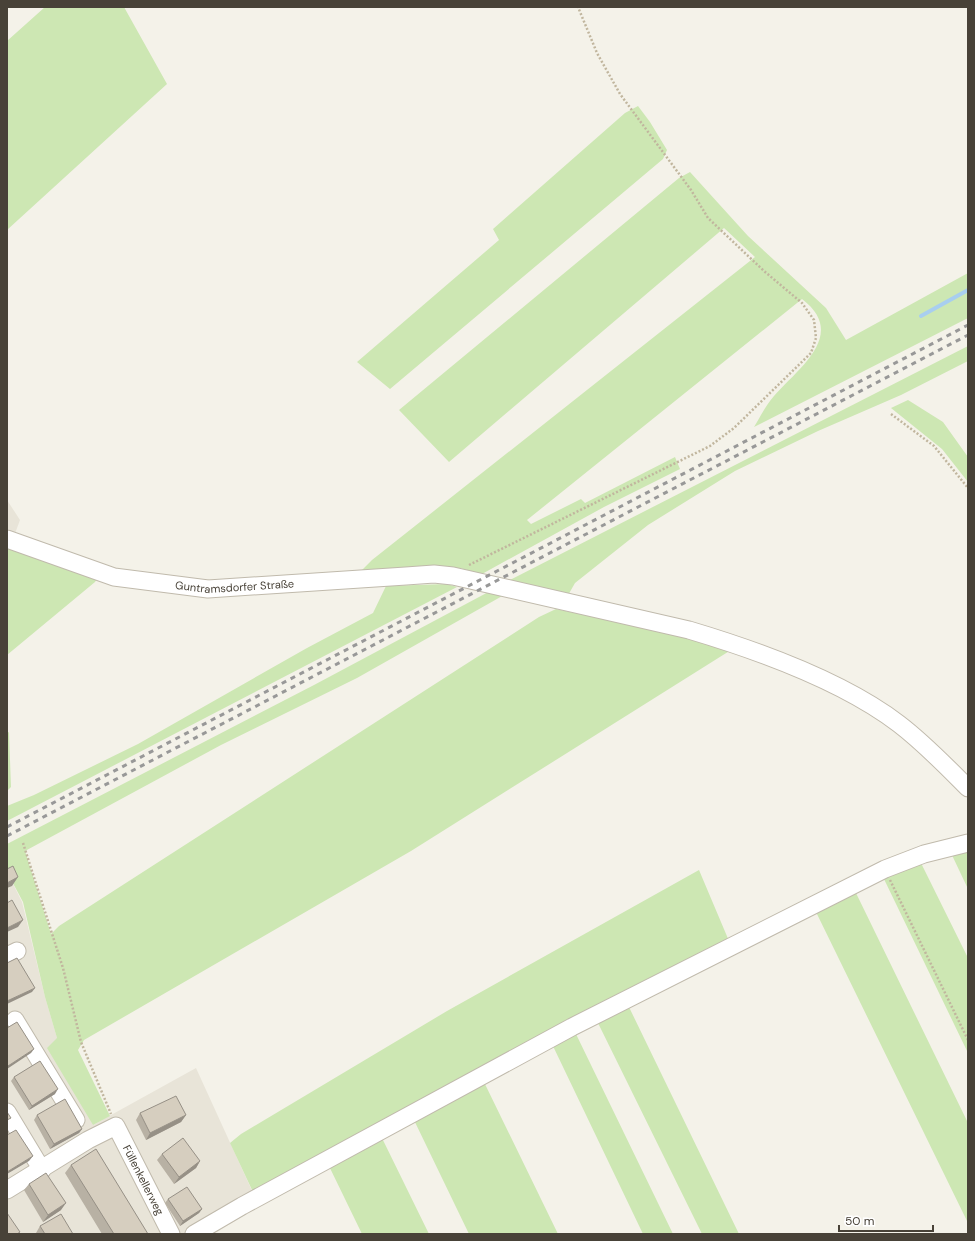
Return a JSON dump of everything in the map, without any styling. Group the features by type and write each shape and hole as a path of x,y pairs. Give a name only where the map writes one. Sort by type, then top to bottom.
{"street":[{"name":"Guntramsdorfer Straße","path":"8,535 114,577 208,589 413,576 461,578 689,630 726,641 768,657 832,684 869,704 899,724 936,756 968,788"},
{"path":"194,1234 242,1206 572,1027 885,869 924,854 968,843"},
{"path":"15,1020 88,1140"},
{"path":"7,1112 42,1170"},
{"path":"7,1190 42,1170 88,1140 116,1126"},
{"name":"Füllenkellerweg","path":"116,1126 172,1234"}],"path":[{"path":"461,578 474,561 710,446 734,428 811,353 816,338 814,320 802,303 764,271 708,218 690,190 620,94 597,53 578,7"},
{"path":"891,414 934,446 968,488"},
{"path":"23,843 63,968 81,1042 116,1126"},
{"path":"885,869 968,1040"}],"shaded area":[{"path":"7,500 20,520 10,547 7,547"},
{"path":"7,872 22,902 45,997 57,1038 93,1125 196,1068 259,1206 214,1234 7,1234"}],"green space":[{"path":"45,7 124,7 167,84 7,230 7,41"},
{"path":"638,106 650,122 667,150 663,159 390,389 357,362 499,240 493,229 625,113"},
{"path":"690,172 748,236 826,308 846,340 968,273 968,318 754,427 771,400 815,350 820,338 821,325 815,312 802,299 527,520 531,524 581,499 585,503 675,457 680,469 604,507 482,574 460,568 361,571 372,560 755,257 724,228 449,462 399,410 679,178"},
{"path":"968,346 968,361 901,395 818,431 735,471 648,525 575,583 567,597 508,581"},
{"path":"908,400 943,422 968,457 968,482 942,449 891,408"},
{"path":"7,547 98,577 95,582 7,655"},
{"path":"447,584 457,587 7,821 7,806 34,795 138,744 307,648 373,613 386,586"},
{"path":"494,589 504,595 357,678 221,745 25,851 51,934 59,926 539,617 556,609 689,637 731,650 411,851 84,1040 78,1050 110,1116 93,1125 47,1048 57,1038 45,997 23,902 7,872 7,844 314,685"},
{"path":"9,732 11,787 7,791 7,733"},
{"path":"968,852 968,889 951,853"},
{"path":"920,861 968,958 968,1053 883,877"},
{"path":"699,870 729,941 253,1192 230,1143 241,1134 447,1011"},
{"path":"855,891 968,1123 968,1223 816,912"},
{"path":"628,1005 739,1234 702,1234 597,1021"},
{"path":"575,1032 673,1234 643,1234 552,1044"},
{"path":"483,1080 558,1234 469,1234 413,1118"},
{"path":"380,1134 429,1234 362,1234 328,1164"}],"building":[{"path":"13,866 18,877 7,883 7,869"},
{"path":"12,900 23,920 7,928 7,903"},
{"path":"17,958 35,988 7,1001 7,963"},
{"path":"17,1022 34,1049 8,1066 7,1028"},
{"path":"40,1061 58,1089 32,1106 14,1077"},
{"path":"176,1096 186,1115 150,1133 140,1113"},
{"path":"65,1099 82,1129 54,1144 37,1115"},
{"path":"7,1112 11,1118 7,1120"},
{"path":"16,1130 33,1156 7,1172 7,1135"},
{"path":"183,1138 200,1161 179,1177 162,1154"},
{"path":"96,1149 148,1234 114,1234 71,1165"},
{"path":"46,1173 66,1203 48,1215 29,1184"},
{"path":"187,1187 202,1209 183,1221 168,1199"},
{"path":"7,1213 20,1232 17,1234 7,1234"},
{"path":"61,1214 73,1234 45,1234 40,1226"}],"waterway":[{"path":"921,316 968,290"}],"railway":[{"path":"7,827 968,325"},
{"path":"7,836 968,335"}]}
